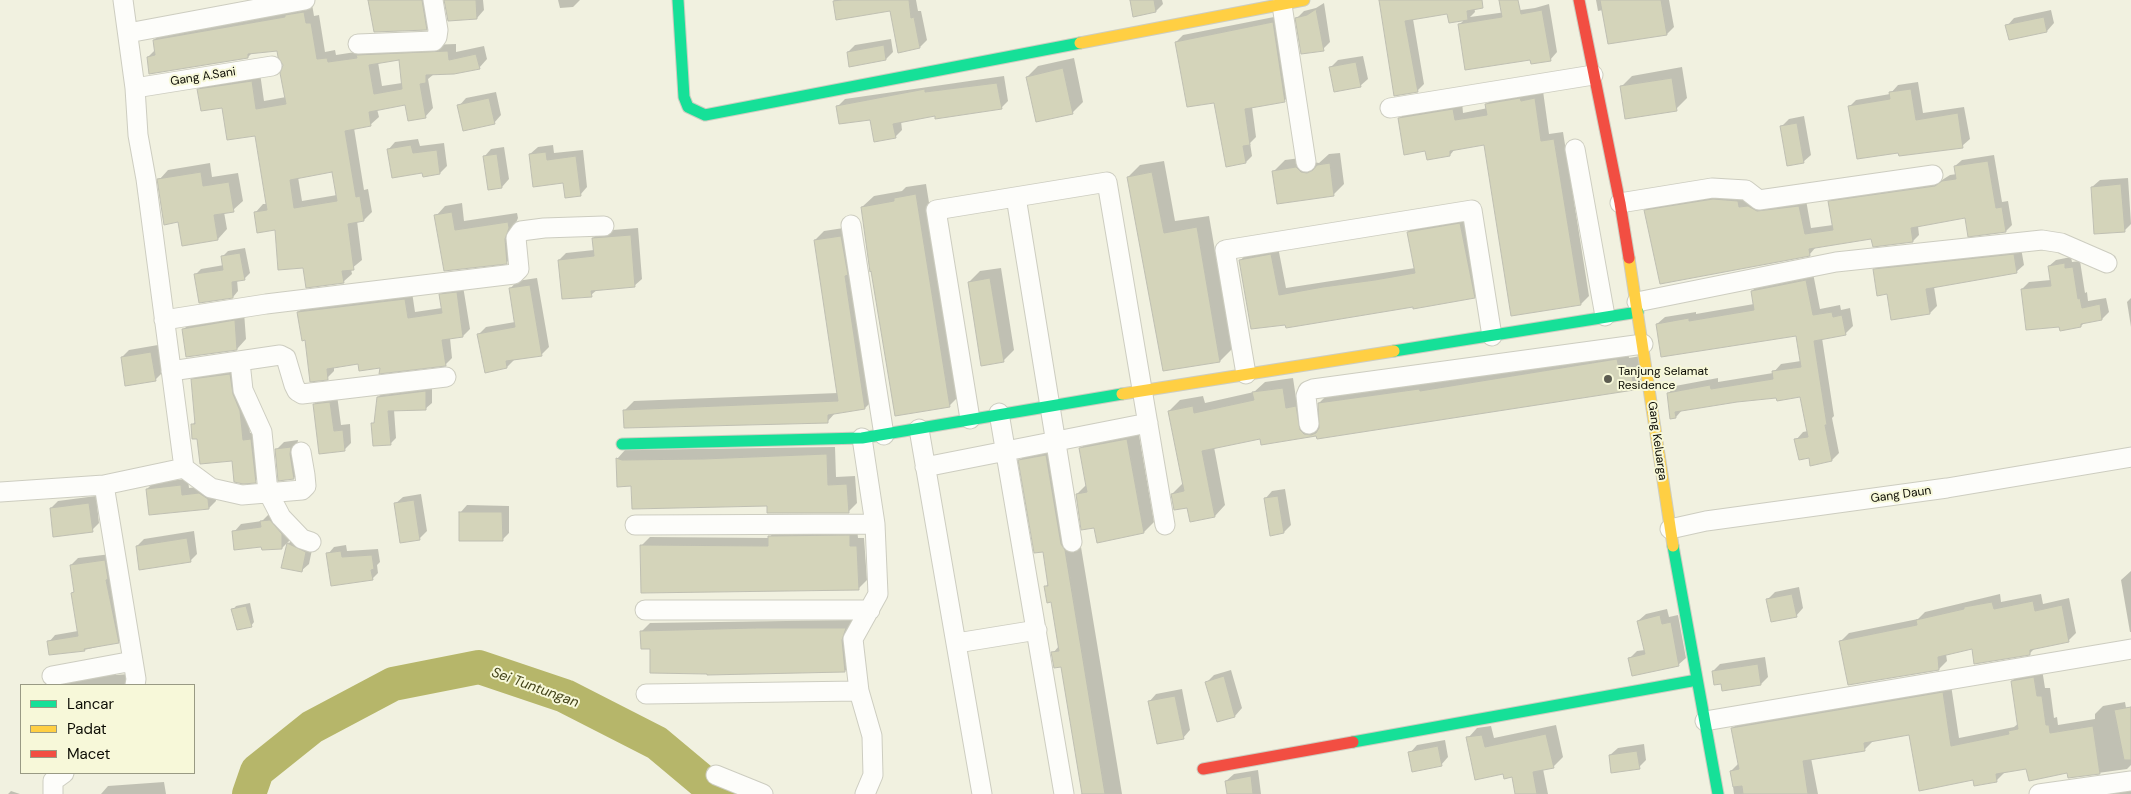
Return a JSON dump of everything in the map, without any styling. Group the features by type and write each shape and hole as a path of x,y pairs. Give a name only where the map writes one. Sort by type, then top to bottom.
{"street":[{"path":"123,0 135,88 138,135 146,179 184,468 212,488 242,495 302,490 306,486 301,452"},
{"path":"128,33 305,0"},
{"path":"358,44 434,40 437,38 438,30 433,0"},
{"path":"678,0 684,97 688,106 705,115 1282,6 1304,0"},
{"name":"Gang Keluarga","path":"1579,0 1620,203 1670,529 1718,794"},
{"path":"1282,6 1306,162"},
{"name":"Gang A.Sani","path":"135,88 272,66"},
{"path":"1390,108 1593,75"},
{"path":"1575,148 1605,316"},
{"path":"1620,203 1712,188 1746,190 1759,200 1933,176"},
{"path":"970,419 936,210 1107,182 1165,525"},
{"path":"1016,196 1072,542"},
{"path":"1246,374 1225,250 1472,210 1492,336"},
{"path":"851,225 884,434"},
{"path":"164,320 266,304 514,274 519,270 516,238 521,231 544,228 604,226"},
{"path":"622,444 862,438 1050,404 1492,336 1605,316 1836,262 2042,240 2061,243 2107,263"},
{"path":"1309,424 1306,396 1313,389 1643,344"},
{"path":"171,371 280,355 286,358 294,385 297,391 302,394 446,377"},
{"path":"240,362 243,390 262,432 268,492 281,517 302,539 311,542"},
{"path":"1000,414 1064,794"},
{"path":"925,467 1148,424"},
{"path":"919,429 982,794"},
{"path":"862,438 875,524 878,594 853,639 859,691 872,736 873,776 865,794"},
{"name":"Gang Daun","path":"1670,529 1706,521 1947,488 2131,457"},
{"path":"0,492 104,485 184,468"},
{"path":"104,485 136,679 135,684"},
{"path":"635,525 875,524"},
{"path":"645,610 870,610"},
{"path":"957,643 1037,630"},
{"path":"1705,721 2131,649"},
{"path":"52,676 133,661"},
{"path":"1202,769 1697,680"},
{"path":"646,694 859,691"},
{"path":"53,794 53,781 63,774"},
{"path":"716,775 763,794"},
{"path":"2039,794 2131,780"}],"building":[{"path":"368,0 422,0 427,30 374,32"},
{"path":"444,0 476,0 477,19 448,21"},
{"path":"909,0 911,18 914,17 920,48 898,53 890,11 836,20 833,1"},
{"path":"1130,0 1154,0 1156,12 1133,17"},
{"path":"1379,0 1482,0 1483,8 1467,11 1468,20 1449,23 1447,14 1405,21 1418,92 1394,96"},
{"path":"1499,0 1518,0 1521,14 1542,10 1551,61 1531,64 1530,60 1465,70 1458,24 1502,17"},
{"path":"1600,0 1661,0 1667,35 1608,44"},
{"path":"1316,9 1324,51 1301,54 1295,18 1307,15"},
{"path":"304,12 306,23 311,23 317,59 327,58 328,62 357,58 356,55 448,51 449,60 476,54 480,69 454,74 426,75 426,83 420,84 426,118 408,121 405,105 369,112 371,126 345,131 356,197 360,196 364,221 348,224 354,270 342,271 344,283 306,288 303,268 278,270 275,230 257,233 254,212 267,210 255,136 227,140 222,108 201,111 197,89 252,81 256,109 286,104 280,73 283,65 277,51 248,54 248,58 149,74 147,57 155,55 153,40 285,17 285,15","holes":["399,60 402,89 374,94 369,65","332,172 337,201 294,208 290,180"]},
{"path":"2044,17 2047,32 2009,40 2005,25"},
{"path":"1273,22 1285,102 1245,109 1250,145 1243,146 1246,163 1226,167 1214,103 1187,107 1175,42"},
{"path":"884,45 886,60 849,67 847,52"},
{"path":"1356,62 1361,87 1334,92 1329,67"},
{"path":"1063,68 1073,114 1036,122 1026,77"},
{"path":"1672,78 1677,111 1625,119 1620,86"},
{"path":"997,83 1002,109 935,119 935,116 893,124 896,138 874,142 870,120 839,124 836,106 925,89 925,92"},
{"path":"1911,89 1916,120 1958,113 1963,148 1899,156 1898,153 1857,159 1848,106 1890,99 1889,92"},
{"path":"489,98 495,124 463,131 457,105"},
{"path":"1520,98 1521,101 1535,98 1541,141 1554,139 1581,305 1511,316 1484,145 1450,151 1450,156 1427,160 1425,151 1404,155 1398,118 1453,109 1455,120 1487,115 1485,104"},
{"path":"1797,123 1804,163 1787,166 1780,126"},
{"path":"411,145 413,153 437,150 440,174 423,177 422,173 392,178 387,149"},
{"path":"546,152 547,160 576,156 581,196 565,198 563,183 533,187 529,154"},
{"path":"497,154 502,188 488,190 483,156"},
{"path":"1988,161 1996,208 2002,207 2006,232 1968,237 1965,218 1911,228 1913,242 1873,247 1871,239 1809,249 1810,256 1660,284 1644,210 1713,199 1738,201 1739,207 1748,206 1757,211 1799,206 1805,234 1833,230 1828,201 1935,186 1942,181 1956,179 1954,166"},
{"path":"1330,163 1334,196 1277,204 1272,171 1296,167 1301,172 1307,173 1317,165"},
{"path":"201,172 203,186 229,182 234,212 214,215 218,240 182,246 178,222 164,225 157,179"},
{"path":"1152,172 1164,233 1197,227 1220,362 1163,371 1127,177"},
{"path":"2121,184 2125,232 2094,234 2091,187"},
{"path":"916,194 950,407 895,416 870,272 861,207 894,201 894,198"},
{"path":"452,212 455,230 508,222 509,228 505,239 507,264 444,271 434,215"},
{"path":"1460,223 1475,298 1286,328 1285,325 1251,329 1239,260 1271,254 1279,295 1375,280 1415,273 1407,232"},
{"path":"631,235 635,287 591,291 592,297 562,299 558,260 594,256 592,238"},
{"path":"841,236 848,275 845,276 865,409 828,415 828,423 624,428 623,410 838,401 814,240"},
{"path":"240,253 245,280 232,282 233,298 199,303 194,274 223,270 221,256"},
{"path":"2014,254 2017,273 1926,289 1930,314 1891,320 1887,294 1877,296 1873,269"},
{"path":"2065,263 2065,268 2073,267 2078,299 2080,298 2082,308 2100,304 2102,320 2060,331 2059,327 2026,330 2021,289 2051,286 2048,266"},
{"path":"990,278 1004,362 981,366 968,282"},
{"path":"1806,280 1813,315 1832,312 1833,317 1842,315 1846,335 1814,341 1827,425 1825,425 1832,461 1810,466 1809,458 1799,460 1794,439 1808,437 1800,397 1777,401 1776,398 1737,402 1675,412 1676,418 1670,419 1667,393 1710,385 1711,389 1773,379 1772,371 1801,367 1796,336 1661,357 1656,324 1689,318 1689,321 1754,310 1751,291"},
{"path":"530,285 542,356 506,361 507,368 485,373 477,334 515,327 509,288"},
{"path":"457,292 463,337 442,340 446,366 379,374 380,368 359,371 358,364 327,369 328,380 310,382 305,340 302,341 297,312 405,299 408,318 442,313 439,294"},
{"path":"235,320 237,350 186,357 182,329"},
{"path":"151,352 156,381 125,386 121,357"},
{"path":"1617,359 1619,368 1631,366 1634,390 1317,439 1316,436 1261,445 1260,439 1202,451 1215,517 1190,522 1187,508 1174,510 1171,494 1184,491 1168,411 1193,406 1194,413 1254,400 1252,392 1283,388 1286,408 1296,406 1300,430 1304,434 1311,435 1316,433 1319,428 1318,403 1419,389 1420,391"},
{"path":"230,374 233,394 240,411 243,440 251,439 256,483 243,484 234,482 232,461 200,464 197,439 192,439 191,424 195,424 191,379"},
{"path":"426,391 426,410 388,411 391,445 373,446 371,423 374,423 377,397"},
{"path":"330,402 334,431 343,430 345,451 319,454 313,404"},
{"path":"1127,439 1144,533 1097,543 1094,528 1081,530 1076,494 1087,492 1079,448"},
{"path":"291,447 290,454 294,479 278,481 275,449"},
{"path":"827,454 828,485 847,484 849,513 767,513 767,506 632,509 631,486 617,487 616,458 622,460 703,459"},
{"path":"1046,455 1061,544 1065,550 1105,794 1082,794 1061,667 1054,668 1051,652 1059,651 1051,602 1047,603 1044,586 1048,586 1043,552 1034,553 1018,460"},
{"path":"181,485 182,495 199,493 208,499 209,509 149,515 146,489"},
{"path":"1278,496 1284,533 1270,536 1264,498"},
{"path":"414,500 420,540 400,543 394,503"},
{"path":"89,503 93,532 53,537 50,508"},
{"path":"459,512 502,512 503,541 459,541"},
{"path":"270,520 282,534 282,549 262,550 261,547 234,550 232,531 261,527 260,521"},
{"path":"850,535 850,546 857,546 859,590 641,593 640,545 768,546 768,536"},
{"path":"187,538 191,562 139,570 136,546"},
{"path":"287,543 306,552 302,572 281,568"},
{"path":"341,551 342,557 372,555 374,569 371,570 373,580 331,586 326,553"},
{"path":"105,560 108,579 106,580 119,643 84,649 85,651 49,655 47,641 78,636 71,593 74,592 70,565"},
{"path":"1792,594 1797,617 1771,622 1766,599"},
{"path":"2033,601 2035,611 2062,605 2069,642 2030,650 2030,655 1974,664 1972,649 1938,657 1939,670 1848,685 1839,641 1917,625 1916,620 1964,609 1964,607 1992,602 1994,609"},
{"path":"246,606 252,627 237,630 231,609"},
{"path":"1660,615 1662,624 1671,622 1679,666 1632,676 1628,658 1645,654 1637,621"},
{"path":"846,628 842,640 845,672 707,675 650,673 650,649 641,649 640,631"},
{"path":"1758,664 1761,685 1722,691 1721,684 1714,685 1712,671"},
{"path":"1224,676 1235,717 1217,722 1205,682"},
{"path":"2034,677 2037,696 2042,696 2046,725 2049,725 2050,733 2093,726 2100,774 2068,778 2067,773 2029,781 2026,769 1996,774 1997,782 1974,786 1973,780 1919,791 1909,735 1864,743 1865,751 1803,761 1808,794 1743,794 1742,786 1733,787 1730,771 1739,769 1731,728 1943,692 1951,746 2009,734 2008,731 2018,729 2011,681"},
{"path":"1175,696 1184,739 1157,744 1148,701"},
{"path":"2131,707 2131,760 2124,760 2114,710"},
{"path":"1546,734 1554,768 1533,772 1537,794 1515,794 1512,777 1504,779 1503,774 1475,780 1466,737 1482,735 1485,747"},
{"path":"1438,746 1442,766 1412,772 1408,752"},
{"path":"1637,751 1640,769 1611,773 1609,755"},
{"path":"1251,776 1253,794 1227,794 1225,781"}],"waterway":[{"name":"Sei Tuntungan","path":"249,794 257,771 312,727 393,684 479,667 565,696 657,743 718,794"}],"traffic: fast":[{"path":"678,0 684,97 688,107 705,115 1080,43"},
{"path":"1394,351 1638,312"},
{"path":"622,444 862,438 1122,394"},
{"path":"1673,546 1718,794"},
{"path":"1353,742 1697,680"}],"traffic: slow":[{"path":"1080,43 1304,0"},
{"path":"1629,258 1673,546"},
{"path":"1122,394 1394,351"}],"traffic: jam":[{"path":"1579,0 1620,203 1629,258"},
{"path":"1203,769 1353,742"}],"place":[{"name":"Tanjung Selamat Residence","path":"1608,379"}]}
